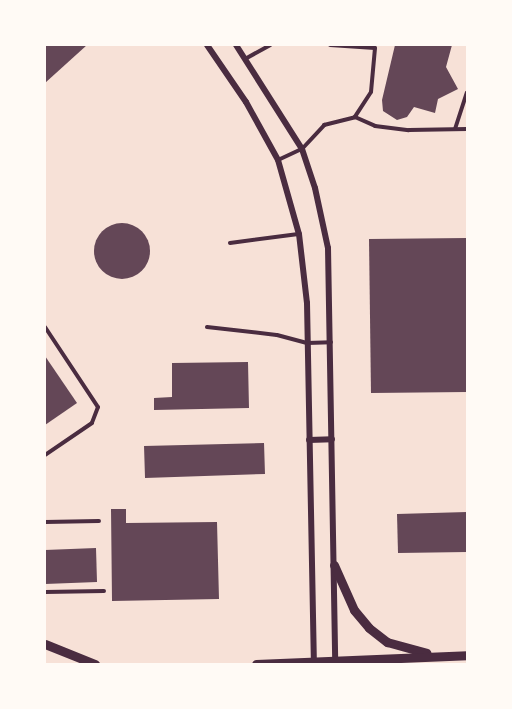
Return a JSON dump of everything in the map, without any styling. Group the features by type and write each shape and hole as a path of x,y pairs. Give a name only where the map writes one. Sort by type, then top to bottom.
{"street":[{"path":"207,45 246,102 278,160 299,234 307,343 314,663"},
{"path":"236,45 302,149 315,188 328,248 332,342 335,662"},
{"path":"309,440 332,439"},
{"path":"334,565 354,610 369,628 387,642 438,656"},
{"path":"45,644 95,664"},
{"path":"256,664 467,655"}],"lane":[{"path":"245,59 270,45"},
{"path":"330,45 375,48 371,92 356,117"},
{"path":"455,129 467,93"},
{"path":"278,160 302,149 324,125 356,117 375,126 409,130 467,129"},
{"path":"231,243 299,234"},
{"path":"45,327 98,407 92,423 45,455"},
{"path":"207,327 278,334 307,343 332,342"},
{"path":"45,522 99,521"},
{"path":"45,592 104,591"}],"building":[{"path":"45,45 87,45 45,83"},
{"path":"395,45 452,45 446,67 458,89 438,99 435,113 414,107 407,117 397,120 383,111 382,100"},
{"path":"122,223 133,225 142,231 148,240 150,251 148,262 142,271 133,277 122,279 111,277 102,271 96,262 94,251 96,240 102,231 111,225"},
{"path":"467,238 467,392 371,393 369,239"},
{"path":"45,356 77,403 45,425"},
{"path":"248,362 249,408 154,410 154,398 172,397 172,363"},
{"path":"264,443 265,474 145,478 144,446"},
{"path":"111,509 126,509 126,523 217,522 219,599 112,601"},
{"path":"467,512 467,552 398,553 397,514"},
{"path":"96,548 97,582 45,584 45,550"}]}
